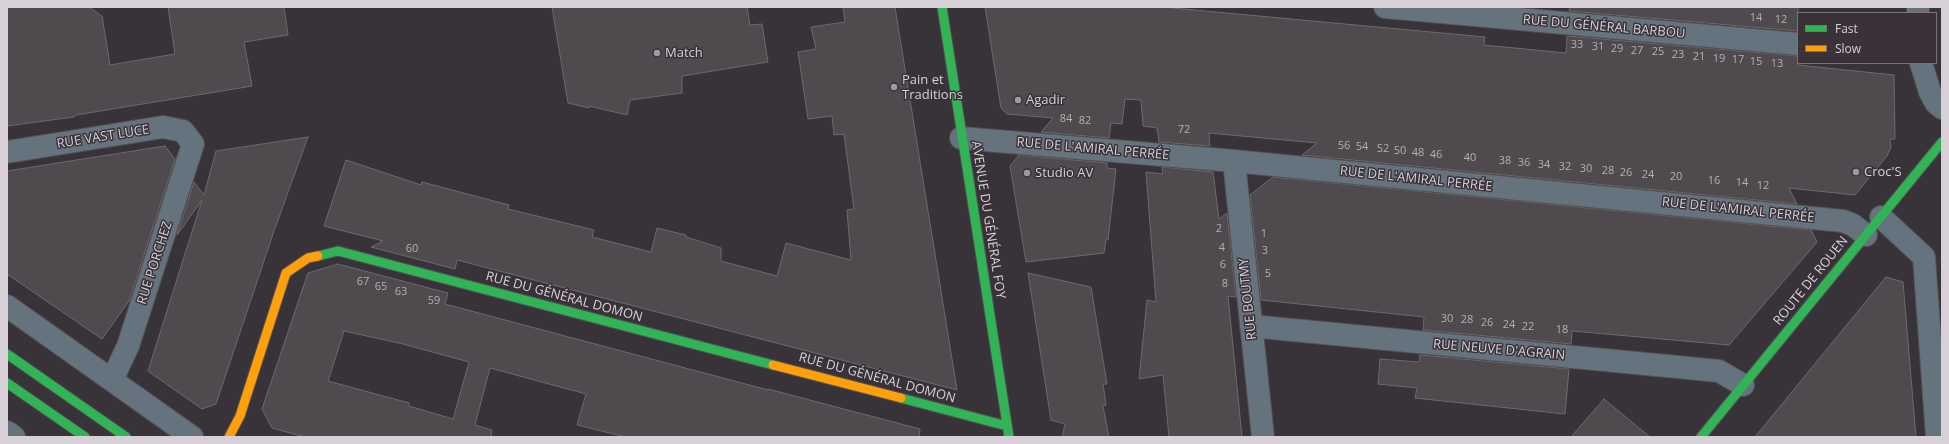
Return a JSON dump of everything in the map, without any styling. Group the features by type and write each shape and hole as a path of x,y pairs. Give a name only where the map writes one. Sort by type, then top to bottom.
{"main road":[{"name":"AVENUE DU GÉNÉRAL FOY","path":"942,7 961,138 1009,437"},
{"name":"ROUTE DE ROUEN","path":"1701,437 1942,142"},
{"name":"RUE DU GÉNÉRAL DOMON","path":"229,437 240,416 286,273 308,258 338,251 1007,426"},
{"path":"7,354 126,437"},
{"path":"7,383 85,437"}],"street":[{"name":"RUE DU GÉNÉRAL BARBOU","path":"1386,7 1797,44"},
{"path":"1922,64 1930,92 1936,103 1942,108"},
{"name":"RUE VAST LUCE","path":"7,152 163,127 183,131 193,144"},
{"name":"RUE DE L'AMIRAL PERRÉE","path":"961,138 1234,160 1843,221 1853,225 1866,235"},
{"name":"RUE PORCHEZ","path":"112,380 128,346 193,144"},
{"name":"RUE BOUTMY","path":"1234,160 1263,437"},
{"path":"1881,217 1924,257 1937,437"},
{"path":"7,306 192,437"},
{"name":"RUE NEUVE D'AGRAIN","path":"1251,326 1719,371 1743,385"},
{"path":"7,432 14,437"}],"building":[{"path":"7,7 89,7 102,16 110,65 175,54 168,7 284,7 288,35 244,42 252,86 76,115 74,117 7,126"},
{"name":"Match","path":"552,7 747,7 750,25 762,24 768,62 682,76 682,93 630,100 627,115 589,106 589,108 568,103"},
{"path":"843,7 895,7 957,390 457,260 455,269 371,247 383,241 324,226 346,160 421,185 422,182 509,205 508,209 594,230 592,237 651,252 657,228 686,235 686,237 721,248 721,261 777,276 786,243 851,260 847,210 854,209 844,134 834,135 832,116 808,119 798,52 816,49 811,27 845,22"},
{"path":"985,7 1162,7 1485,37 1484,45 1566,53 1567,36 1797,56 1798,65 1894,75 1895,139 1890,139 1891,147 1887,156 1855,195 1789,188 1797,204 1302,155 1317,143 1209,133 1210,146 1159,142 1157,128 1143,126 1141,100 1125,99 1122,124 1111,123 1109,138 1041,132 1053,118 1007,114 1001,108"},
{"path":"1570,7 1798,7 1797,31 1569,11"},
{"path":"308,137 274,231 216,404 202,409 148,371 202,200 177,235 194,182 204,195 216,151"},
{"path":"165,146 175,159 129,301 102,339 7,274 7,171"},
{"path":"1019,155 1107,163 1107,168 1116,169 1108,240 1106,239 1104,253 1026,262 1010,166"},
{"path":"1162,167 1213,172 1219,219 1227,213 1236,297 1228,296 1242,437 1169,437 1163,375 1139,379 1147,300 1156,302 1146,172 1163,174"},
{"path":"1273,177 1811,230 1817,242 1729,345 1572,331 1571,344 1423,330 1424,317 1261,300 1250,195"},
{"path":"338,264 448,293 445,304 920,429 919,437 626,437 577,425 586,394 490,368 475,425 492,430 491,437 305,437 272,428 262,409 308,273","holes":["344,331 403,344 469,362 453,419 409,406 409,403 328,381"]},
{"path":"1028,273 1091,287 1107,384 1103,384 1106,405 1103,406 1109,437 1062,437 1065,424 1051,420"},
{"path":"1886,277 1903,282 1916,437 1755,437"},
{"path":"1420,355 1569,369 1565,414 1415,398 1417,388 1378,384 1380,359 1419,362"},
{"path":"1604,399 1650,437 1571,437"}],"traffic: fast":[{"path":"942,7 1009,437"},
{"path":"1701,437 1942,142"},
{"path":"318,256 338,251 773,365"},
{"path":"7,354 126,437"},
{"path":"7,383 85,437"},
{"path":"901,398 1007,426"}],"traffic: slow":[{"path":"229,437 240,416 286,273 308,258 318,256"},
{"path":"773,365 901,398"}],"place":[{"name":"Match","path":"657,53"},
{"name":"Pain et Traditions","path":"894,87"},
{"name":"Agadir","path":"1018,100"},
{"name":"Croc'S","path":"1856,172"},
{"name":"Studio AV","path":"1027,173"}]}
